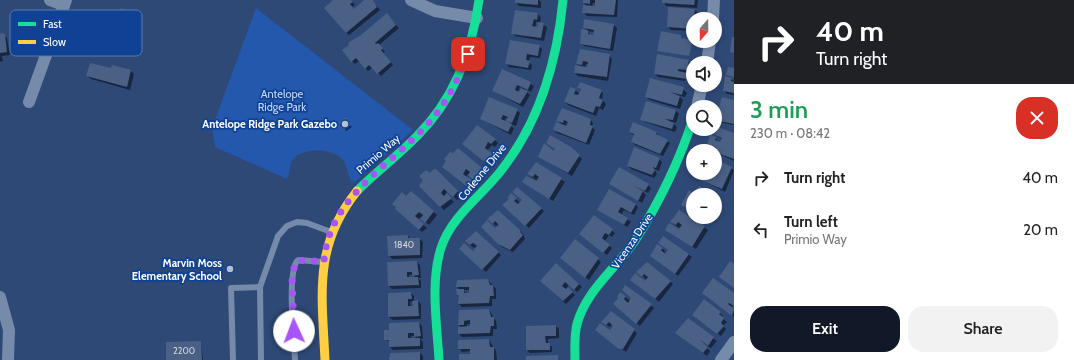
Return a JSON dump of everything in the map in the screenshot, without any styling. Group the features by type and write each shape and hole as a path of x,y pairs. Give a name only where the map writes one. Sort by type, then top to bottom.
{"street":[{"path":"50,0 65,3"},
{"path":"411,0 435,11 477,18"},
{"name":"Primio Way","path":"325,360 323,278 324,262 331,232 342,210 353,194 418,135 446,101 463,68 472,42 479,0"},
{"name":"Corleone Drive","path":"439,360 437,259 446,236 507,163 526,135 553,65 561,28 563,0"},
{"path":"713,12 714,0"},
{"path":"29,102 46,56"},
{"name":"Vicenza Drive","path":"575,360 575,336 581,311 633,243 650,216 679,158 687,136"},
{"path":"0,296 9,330 8,360"},
{"path":"721,360 734,342"}],"lane":[{"path":"261,360 260,287 278,236 287,226 302,222 331,232"},
{"path":"295,360 292,287 294,266 299,260 324,262"},
{"path":"233,360 231,288 260,287"}],"green space":[{"name":"Antelope Ridge Park","path":"256,8 413,130 354,183 351,181 346,165 342,159 337,155 324,151 309,151 296,156 292,161 287,179 215,147 212,128"}],"building":[{"path":"333,0 351,0 353,2 350,4 354,9 364,0 373,0 377,7 346,33 324,8"},
{"path":"515,0 538,0 538,5 515,3"},
{"path":"583,0 590,0 590,4 583,3"},
{"path":"595,0 616,0 614,15 582,13 583,5 595,6"},
{"path":"662,0 695,0 694,5 662,3"},
{"path":"668,7 695,9 695,12 686,12 686,28 667,27"},
{"path":"515,10 538,13 537,20 534,19 532,26 537,27 538,22 544,23 541,38 511,34"},
{"path":"387,13 396,25 375,43 378,43 383,48 381,50 391,62 377,74 369,65 365,69 356,58 351,62 342,50 348,46 349,42 361,35"},
{"path":"584,19 614,24 610,49 580,44 581,29 588,30 588,34 593,35 594,30 583,28"},
{"path":"661,31 681,35 681,38 686,39 686,48 691,48 689,56 657,51"},
{"path":"0,33 5,34 7,52 0,53"},
{"path":"732,37 734,37 734,53 730,52"},
{"path":"510,40 540,45 538,56 527,54 526,60 530,61 528,68 505,64"},
{"path":"580,49 610,54 607,77 574,73 575,65 587,67 588,62 583,61 582,65 576,64"},
{"path":"657,54 686,59 686,70 678,69 678,71 686,73 686,79 654,74"},
{"path":"90,63 111,68 112,65 131,70 127,87 86,76"},
{"path":"728,67 734,68 734,77 726,75"},
{"path":"502,69 531,82 528,90 517,85 515,90 519,92 521,88 528,91 520,104 492,91"},
{"path":"725,76 732,78 731,81 734,82 734,93 723,91"},
{"path":"650,78 684,87 682,95 670,92 680,96 677,106 645,97"},
{"path":"580,82 602,90 599,98 603,100 600,107 596,106 593,113 564,102 570,87 576,89 574,94 578,95 581,89 577,88"},
{"path":"489,97 518,109 512,123 506,121 508,117 503,115 501,119 512,124 508,132 480,119"},
{"path":"722,97 734,100 734,124 722,121"},
{"path":"646,101 676,110 673,120 665,119 674,123 672,129 640,120"},
{"path":"562,108 591,119 590,125 593,126 586,143 553,130 556,122 567,126 568,122 564,120 563,123 556,121"},
{"name":"Antelope Ridge Park Gazebo","path":"346,117 351,125 344,130 339,122"},
{"path":"633,122 657,132 656,134 668,140 660,154 631,142 634,134 629,132"},
{"path":"477,125 496,139 491,144 488,142 485,148 493,154 486,163 462,144"},
{"path":"722,129 734,133 734,159 722,155 722,144 707,144 709,136 716,137 715,140 720,142 722,138 718,136 722,136"},
{"path":"550,135 571,147 580,155 568,173 538,157 544,143 554,151 555,149 546,143"},
{"path":"634,147 660,158 656,168 653,167 655,170 652,175 627,166"},
{"path":"458,148 482,168 473,180 468,175 470,172 466,169 463,174 473,181 467,187 442,167 446,161 444,159 450,152 453,153"},
{"path":"536,162 562,178 549,199 522,182 526,176 537,181 539,177 535,174 533,177 527,174"},
{"path":"722,162 732,167 722,189 700,180 722,180"},
{"path":"619,167 649,184 645,191 634,186 643,191 638,201 609,184"},
{"path":"436,169 458,191 453,197 444,189 441,193 444,196 447,193 452,198 440,207 419,186 423,180 419,176 426,170 430,173"},
{"path":"517,187 542,208 525,226 502,205 509,199 507,198 511,193 517,198 514,201 518,204 522,200 512,192"},
{"path":"609,189 636,204 631,213 621,207 618,212 628,218 624,225 597,210"},
{"path":"411,191 434,211 425,223 420,219 423,215 419,212 415,216 424,224 419,230 395,209 396,207 392,204 402,192 406,196"},
{"path":"686,196 686,208 681,205"},
{"path":"498,210 520,230 523,235 510,250 498,244 481,227 487,220 495,228 499,225 495,221 493,224 487,219"},
{"path":"679,210 686,214 686,224 702,224 705,226 692,247 665,230 669,223 679,229 682,225 678,222 676,225 670,222"},
{"path":"594,215 613,229 609,235 605,233 602,238 610,245 603,253 579,234"},
{"path":"476,231 499,252 482,270 459,249 464,243 473,251 477,246 473,243 470,245 465,241"},
{"path":"408,235 408,238 420,238 420,255 388,256 387,236"},
{"path":"663,236 689,254 675,274 650,256 657,244 663,248 661,250 665,254 668,250 658,243"},
{"path":"575,239 599,258 585,278 560,258"},
{"path":"417,261 419,275 412,276 412,272 407,272 407,277 418,277 419,285 388,286 387,262"},
{"path":"730,261 734,264 734,288 719,277"},
{"path":"647,262 671,281 655,299 630,280 635,273 645,281 648,277 644,274 642,277 636,272"},
{"path":"556,263 579,284 574,290 565,282 562,286 566,289 568,287 573,292 563,301 540,281"},
{"path":"713,278 734,293 734,306 729,303 728,304 734,309 732,316 702,293"},
{"path":"488,279 490,285 493,285 494,296 490,296 489,303 458,304 459,295 457,295 456,289 464,289 464,293 469,293 469,287 456,287 457,280"},
{"path":"625,285 652,304 636,324 613,304 618,298 617,297 620,292 626,296 624,299 628,303 631,298 622,290"},
{"path":"411,292 412,299 408,299 408,306 413,306 412,301 418,300 419,316 388,317 388,293"},
{"path":"704,299 721,312 719,314 724,318 721,323 724,326 717,334 692,315"},
{"path":"489,309 491,317 494,317 494,326 491,326 490,333 458,334 458,327 470,326 470,320 464,321 464,325 458,325 459,310"},
{"path":"611,311 635,329 623,349 619,349 595,330 600,323 610,330 613,326 609,322 606,325 601,322"},
{"path":"688,318 714,337 708,346 699,339 708,347 703,353 675,333"},
{"path":"419,322 421,336 414,337 414,333 408,333 408,338 420,338 420,346 389,347 389,340 384,340 384,330 389,330 389,323"},
{"path":"556,325 556,336 545,336 546,343 550,343 550,350 526,350 526,326"},
{"path":"489,339 490,347 494,347 494,360 459,360 459,354 470,354 470,349 458,349 458,340"},
{"path":"201,341 202,360 166,360 166,342"},
{"path":"420,352 420,360 389,360 390,353"},
{"path":"558,355 558,360 526,360 526,356"}],"traffic: fast":[{"path":"357,191 418,135 431,121 442,105 460,73 472,37 479,0"},
{"path":"439,360 435,289 441,248 459,217 500,172 526,133 536,112 551,68 563,0"},
{"path":"575,360 575,333 581,312 587,300 628,250 645,225 661,196 688,136"}],"traffic: slow":[{"path":"325,360 322,292 323,272 333,231 343,211 357,191"}],"place":[{"name":"Antelope Ridge Park Gazebo","path":"345,124"},
{"name":"Marvin Moss Elementary School","path":"230,269"}],"route":[{"path":"294,331 292,272 295,263 303,260 324,262 326,248 331,232 337,218 348,200 360,186 426,127 446,101 453,89 468,54"}]}
